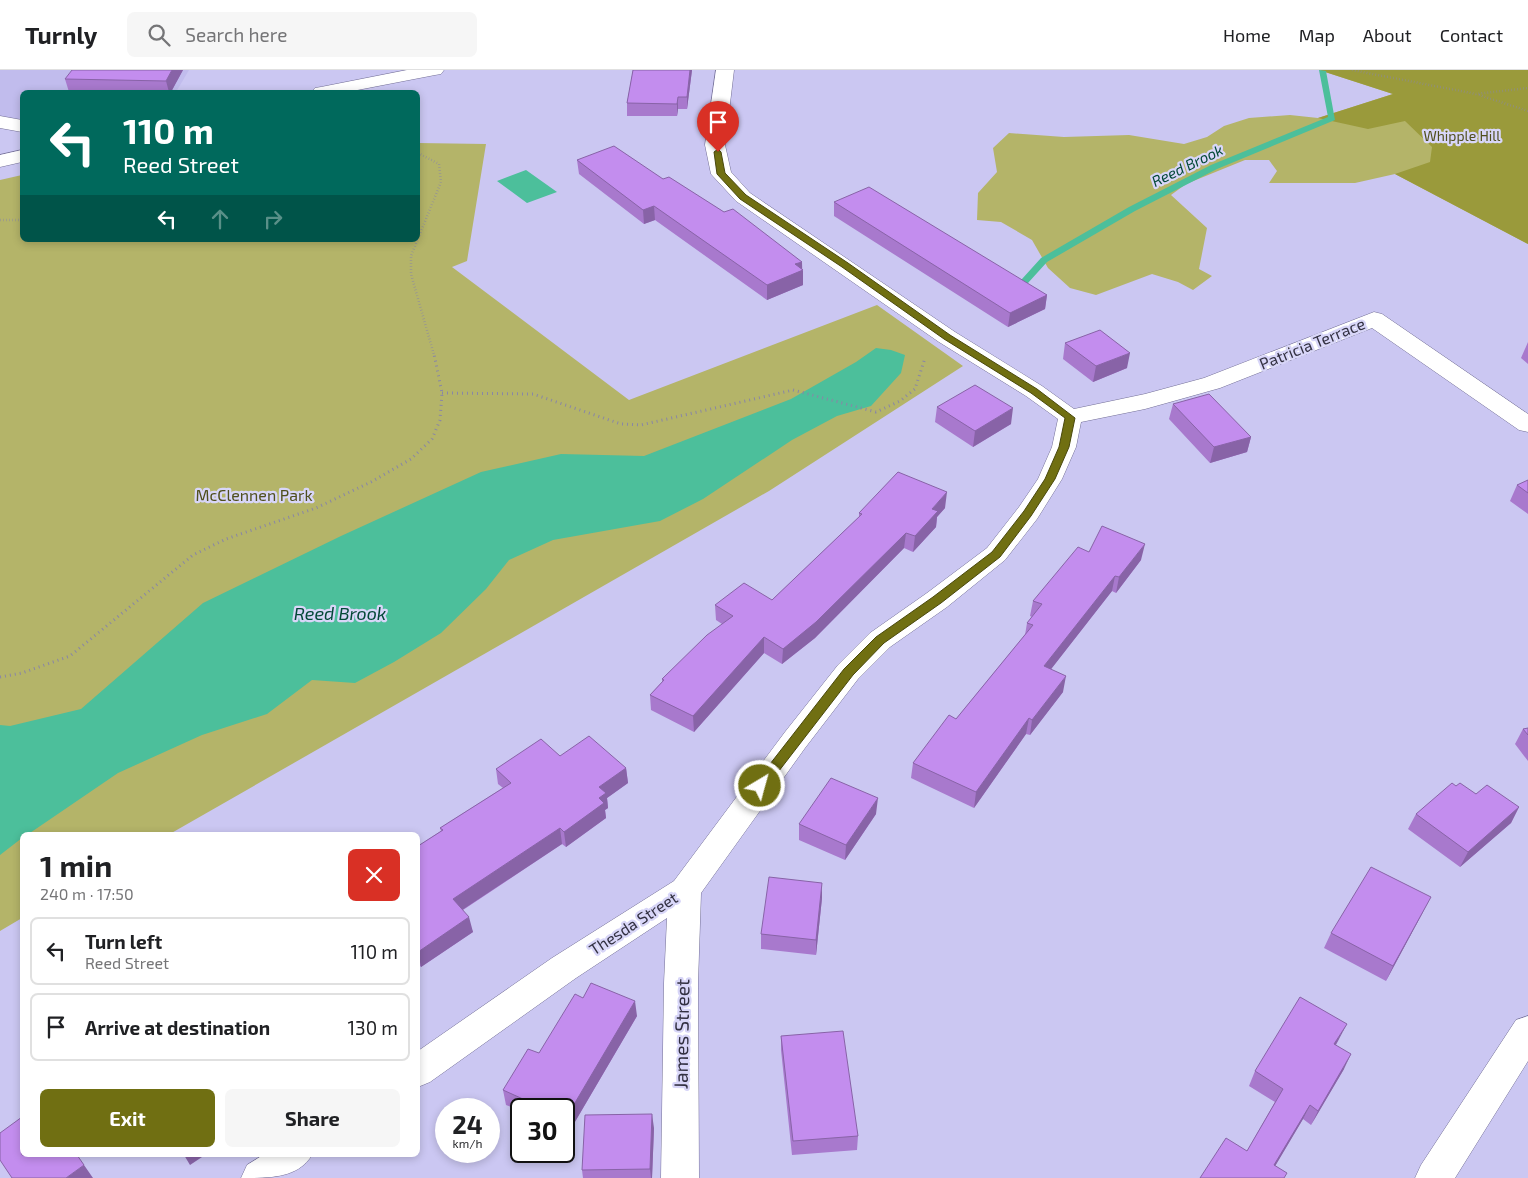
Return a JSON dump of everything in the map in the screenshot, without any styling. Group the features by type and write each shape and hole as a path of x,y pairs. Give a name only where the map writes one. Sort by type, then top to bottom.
{"street":[{"path":"331,90 435,70"},
{"path":"725,70 715,144 721,174 743,197 845,265 947,337 1034,391 1070,418"},
{"path":"0,122 20,126"},
{"path":"0,161 20,156"},
{"name":"Patricia Terrace","path":"1070,418 1119,408 1191,389 1265,363 1374,318 1528,424"},
{"name":"Thesda Street","path":"420,1070 564,968 685,890 794,740 848,672 880,640 937,600 996,554 1028,513 1050,479 1064,447 1070,418"},
{"name":"James Street","path":"680,1178 681,983 685,890"},
{"path":"1434,1178 1528,1031"},
{"path":"260,1178 291,1157"}],"path":[{"path":"1352,70 1476,94 1528,111"},
{"path":"1476,94 1528,88"},
{"path":"420,154 439,164 440,182 420,235"},
{"path":"0,220 20,220"},
{"path":"0,677 22,673 70,656 193,555 226,539 316,508 371,482 411,459 432,439 440,420 442,393 434,353 411,274 412,256 417,242"},
{"path":"442,393 533,394 621,424 641,425 793,390 870,412 876,412 900,401 915,389 924,359 947,337"}],"shaded area":[{"path":"0,70 189,70 177,90 20,90 20,120 0,119"}],"green space":[{"path":"1319,70 1528,70 1528,244 1395,174 1355,183 1269,183 1277,171 1269,160 1245,160 1186,184 1171,195 1207,228 1199,269 1212,276 1193,290 1178,282 1152,274 1096,295 1070,288 1048,268 1032,240 1001,222 977,220 978,193 997,172 993,148 1009,133 1064,137 1129,135 1184,144 1207,137 1224,126 1249,118 1290,115 1318,118 1393,94"},
{"name":"Whipple Hill","path":"1319,70 1528,70 1528,244 1395,174 1430,162 1432,147 1405,121 1368,129 1318,118 1393,94"},
{"name":"McClennen Park","path":"420,143 486,144 467,261 452,267 629,400 877,305 963,366 769,491 173,832 20,832 20,919 0,931 0,180 20,175 20,242 420,242"}],"water":[{"path":"526,170 557,192 527,203 497,181"},
{"name":"Reed Brook","path":"876,348 891,350 905,355 901,373 871,406 837,416 792,440 703,499 660,521 553,540 509,560 486,589 441,633 394,662 355,683 312,680 267,714 202,735 118,773 31,832 20,832 20,840 0,855 0,725 10,726 81,709 203,603 341,536 481,472 561,454 644,456 791,399 856,362"}],"building":[{"path":"72,70 172,70 166,81 65,79"},
{"path":"633,70 690,70 687,97 678,97 677,104 627,103"},
{"path":"614,146 663,179 669,177 724,212 733,209 802,262 795,264 803,270 767,285 654,206 643,210 577,160"},
{"path":"869,187 1047,295 1010,313 834,202"},
{"path":"1100,330 1130,353 1096,366 1065,343"},
{"path":"975,385 1013,408 975,431 937,407"},
{"path":"1209,394 1251,437 1214,447 1173,404"},
{"path":"898,472 947,492 932,509 938,511 915,536 906,533 816,622 783,649 764,637 693,716 650,695 664,680 662,679 707,635 733,616 715,605 744,583 772,600 862,514 859,513"},
{"path":"1528,480 1528,493 1517,485"},
{"path":"1102,526 1145,544 1119,577 1115,576 1044,666 1066,676 1032,720 1029,718 976,792 913,763 949,715 956,719 1033,625 1027,623 1042,604 1033,601 1078,547 1089,552"},
{"path":"1528,728 1528,735 1523,729"},
{"path":"589,736 626,768 599,787 606,793 599,798 604,803 564,832 560,828 453,899 469,917 420,951 420,845 443,830 440,828 511,783 496,769 541,739 560,756"},
{"path":"831,778 878,798 846,845 799,824"},
{"path":"1452,783 1456,786 1460,783 1476,794 1487,785 1519,807 1468,852 1416,814"},
{"path":"1371,867 1431,897 1393,966 1331,933"},
{"path":"769,877 822,883 816,940 761,934"},
{"path":"591,983 635,1001 575,1103 575,1098 521,1098 503,1090 528,1049 539,1053 575,994 583,998"},
{"path":"1300,997 1347,1024 1334,1044 1351,1054 1318,1111 1310,1105 1274,1165 1287,1173 1284,1178 1200,1178 1226,1138 1247,1151 1283,1089 1255,1071"},
{"path":"843,1031 858,1136 793,1141 781,1036"},
{"path":"652,1114 650,1169 582,1170 585,1115"},
{"path":"20,1118 20,1157 78,1157 84,1165 66,1178 12,1178 0,1160 0,1133"}],"waterway":[{"name":"Reed Brook","path":"1025,281 1044,260 1132,209 1214,167 1332,118 1322,71"}],"route":[{"path":"718,152 721,174 743,197 845,265 947,337 1034,391 1070,418 1064,447 1050,479 1028,513 996,554 937,600 880,640 848,672 760,786"}]}
